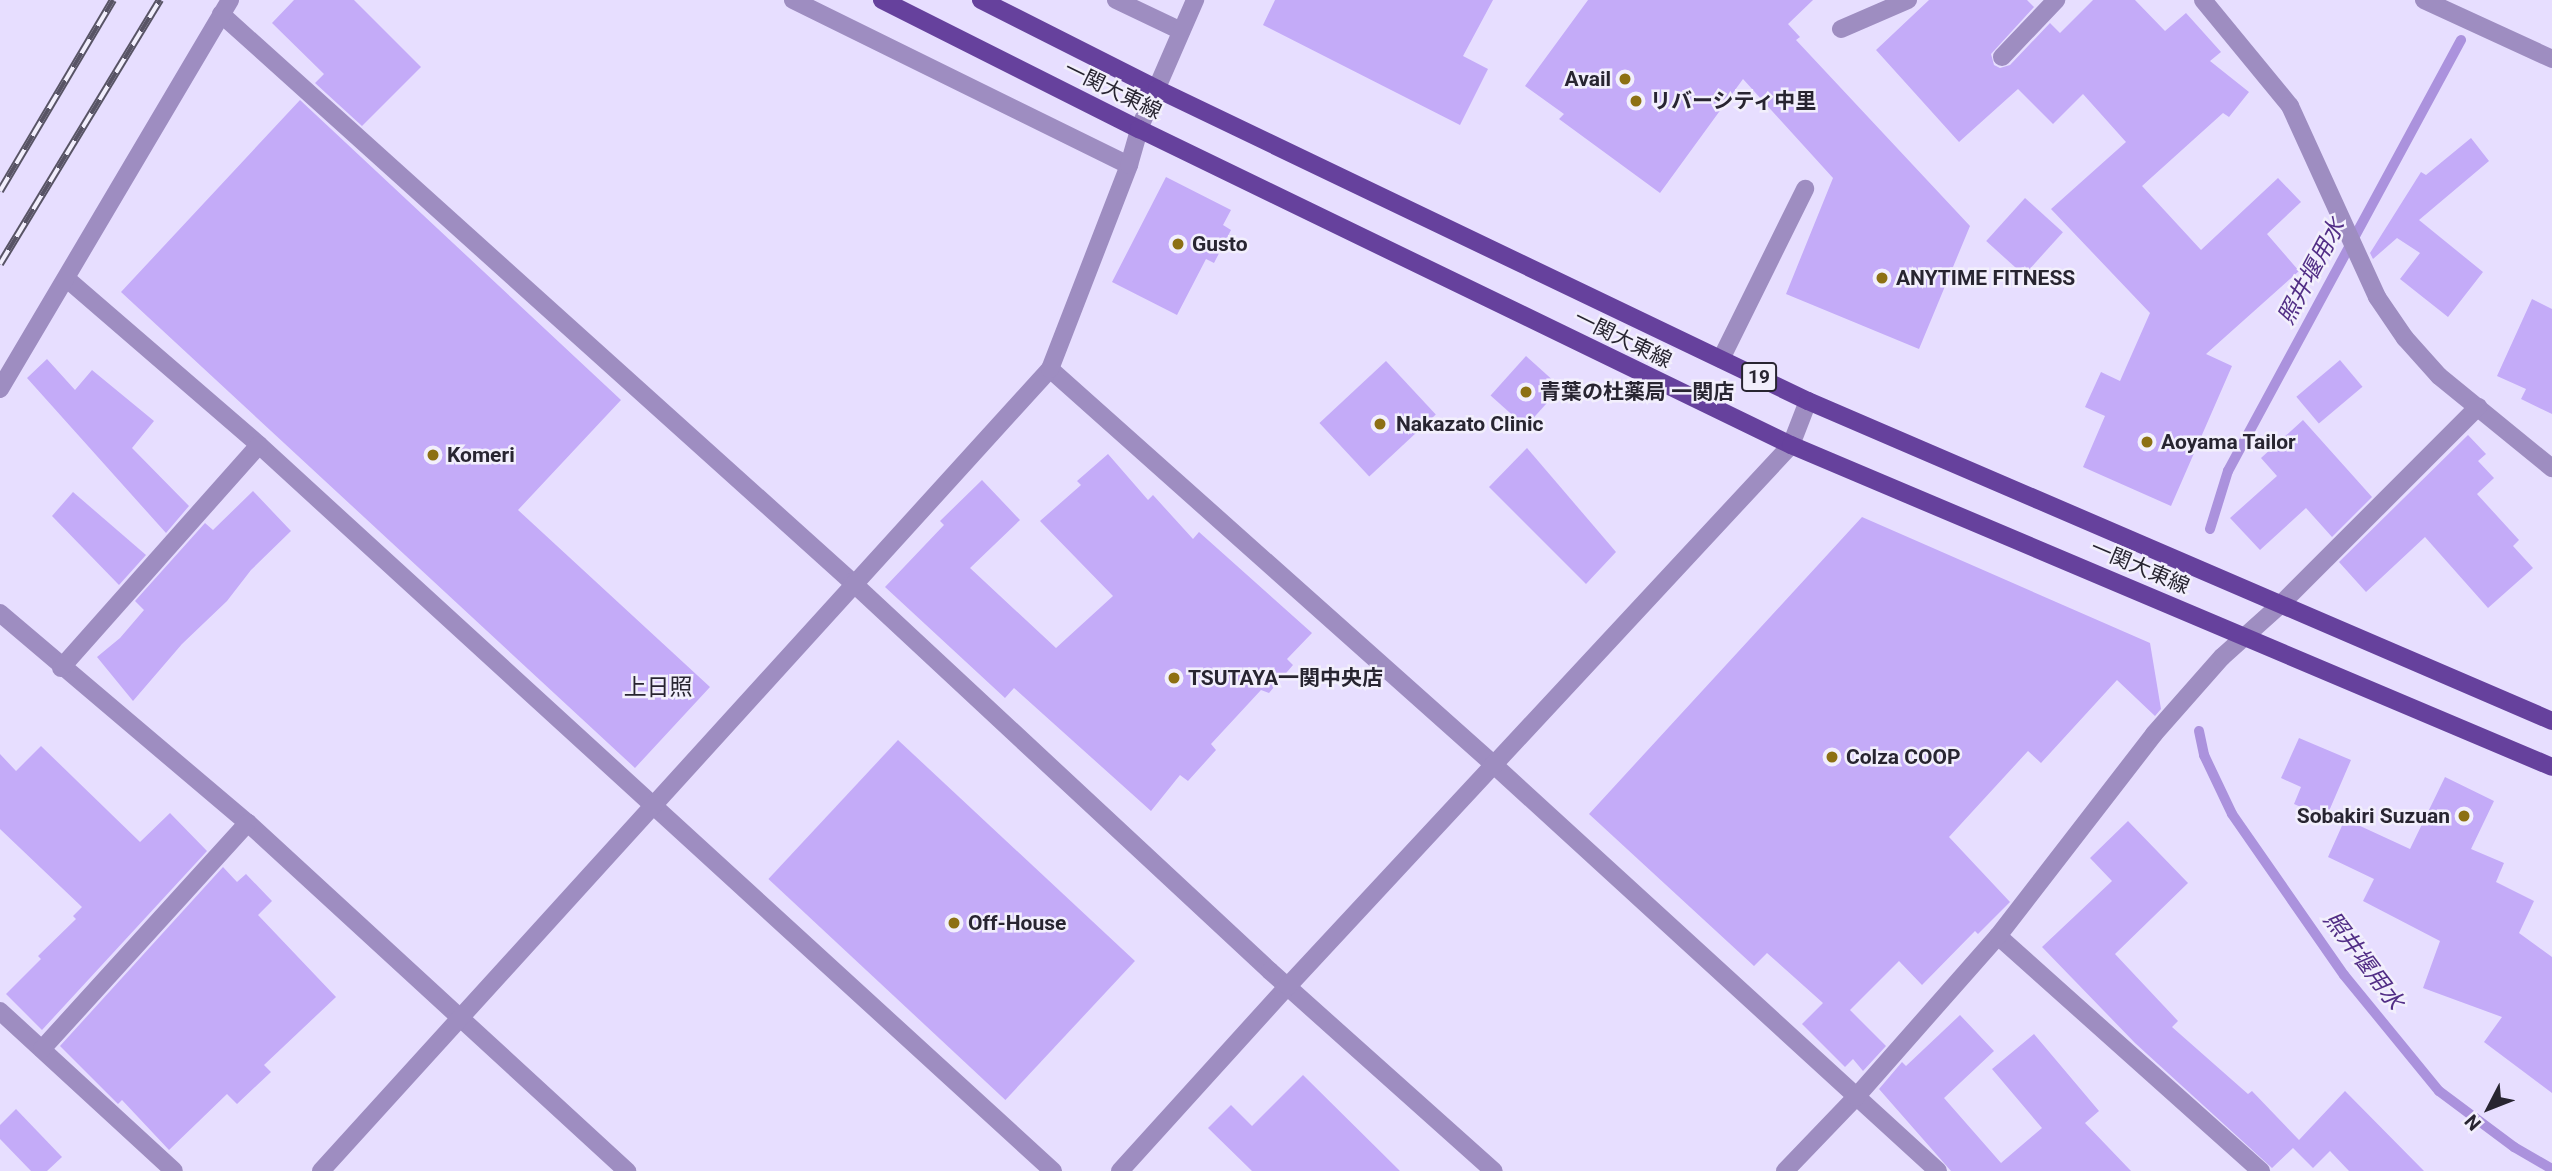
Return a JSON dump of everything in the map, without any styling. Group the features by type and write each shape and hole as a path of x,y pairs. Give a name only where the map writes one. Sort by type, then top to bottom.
{"main road":[{"name":"一関大東線","path":"882,0 1139,129 1791,445 2552,767"},
{"name":"一関大東線","path":"981,0 1157,89 1808,401 2552,721"}],"street":[{"path":"793,0 1129,165"},
{"path":"1116,0 1181,31"},
{"path":"321,1171 852,582 1049,369 1129,165 1139,129 1195,0"},
{"path":"1841,30 1908,0"},
{"path":"2002,57 2056,0"},
{"path":"2203,0 2290,106 2377,297 2404,338 2439,376 2552,468"},
{"path":"2424,0 2552,59"},
{"path":"0,389 226,7 1288,986 1494,1171"},
{"path":"1721,359 1805,189"},
{"path":"67,279 259,445 1053,1171"},
{"path":"1049,369 1493,764 1938,1171"},
{"path":"1120,1171 1493,764 1791,445 1808,401"},
{"path":"1785,1171 1856,1097 1998,936 2154,734 2243,635 2281,604 2478,407"},
{"path":"61,668 259,445"},
{"path":"0,613 61,668 248,823 627,1171"},
{"path":"41,1049 248,823"},
{"path":"1998,936 2261,1171"},
{"path":"0,1011 174,1171"}],"building":[{"path":"294,0 354,0 421,67 362,126 315,83 324,74 272,23"},
{"path":"1275,0 1493,0 1463,56 1488,69 1460,125 1263,25"},
{"path":"1588,0 1813,0 1788,24 1800,37 1796,40 1970,226 1919,349 1786,294 1833,178 1743,79 1660,193 1559,119 1564,114 1525,86"},
{"path":"1929,0 2027,0 2034,7 1991,54 1994,65 2000,68 2010,65 2050,23 2060,33 2093,0 2135,0 2165,31 2186,13 2221,52 2210,61 2249,92 2229,117 2223,113 2142,186 2201,250 2278,178 2301,202 2267,234 2299,271 2206,354 2232,366 2171,506 2083,467 2105,416 2085,407 2101,372 2120,381 2150,313 2051,209 2126,142 2083,94 2053,124 2018,89 1959,142 1876,50"},
{"name":"Komeri","path":"300,100 621,400 518,510 710,687 635,768 121,292"},
{"path":"2471,138 2489,161 2419,220 2483,272 2448,317 2400,279 2420,253 2397,238 2373,259 2370,253 2421,172 2426,175"},
{"name":"Gusto","path":"1166,177 1231,210 1223,225 1231,230 1214,263 1206,259 1177,315 1112,282"},
{"path":"2025,198 2063,232 2024,275 1986,241"},
{"path":"2532,299 2552,309 2552,414 2521,399 2526,389 2497,376"},
{"name":"青葉の杜薬局 一関店","path":"1526,356 1561,387 1525,427 1491,395"},
{"path":"47,359 75,390 92,370 154,421 132,448 189,506 166,533 27,378"},
{"path":"2340,360 2362,387 2319,423 2296,397"},
{"path":"1386,361 1436,414 1369,476 1319,423"},
{"path":"2303,420 2372,497 2332,537 2306,508 2260,550 2230,518 2277,476 2261,458"},
{"path":"2468,435 2486,454 2478,461 2494,478 2477,494 2519,540 2513,546 2533,568 2488,608 2425,537 2366,592 2339,562"},
{"path":"1527,448 1616,552 1586,584 1489,487"},
{"path":"1108,454 1148,500 1153,495 1193,539 1199,532 1312,633 1287,659 1293,665 1269,693 1261,690 1211,744 1216,750 1188,781 1180,775 1151,811 1014,688 1005,698 885,587 944,525 940,521 982,480 1020,520 970,568 1056,648 1113,596 1040,521 1081,485 1077,481"},
{"path":"253,491 291,531 251,570 227,601 182,644 133,701 97,657 120,638 144,610 135,601 205,523 213,530"},
{"path":"73,492 146,555 119,585 52,516"},
{"name":"Colza COOP","path":"1862,517 2150,643 2161,709 2155,716 2117,680 2041,763 2028,751 1949,837 2010,902 1978,934 1975,931 1922,985 1899,961 1850,1010 1886,1046 1863,1071 1853,1059 1845,1067 1802,1024 1823,1003 1767,953 1754,966 1589,814"},
{"path":"2299,738 2351,760 2326,818 2294,804 2301,787 2281,778"},
{"name":"Off-House","path":"898,740 1135,961 1005,1100 768,879"},
{"path":"41,746 140,842 170,813 207,851 42,1030 6,994 41,959 38,956 76,919 73,916 82,907 0,829 0,754 16,771"},
{"path":"2445,777 2494,801 2471,849 2504,863 2496,882 2534,901 2519,933 2552,957 2552,1093 2484,1042 2502,1017 2423,988 2440,941 2363,901 2374,879 2328,857 2345,819 2410,849"},
{"path":"2128,821 2188,883 2115,954 2178,1021 2172,1027 2248,1094 2252,1091 2299,1140 2345,1091 2424,1171 2349,1171 2330,1151 2313,1168 2293,1148 2272,1168 2135,1043 2042,947 2112,881 2090,858"},
{"path":"223,867 237,882 246,874 272,901 258,915 336,997 264,1065 271,1072 237,1104 227,1094 169,1150 122,1100 118,1104 60,1046"},
{"path":"1960,1015 1994,1051 1944,1098 2001,1163 2042,1128 1992,1069 2034,1034 2099,1111 2085,1123 2131,1171 1951,1171 1879,1089 1902,1062 1906,1066"},
{"path":"1303,1075 1400,1171 1252,1171 1208,1128 1231,1105 1252,1126"},
{"path":"16,1109 62,1157 47,1171 31,1171 0,1139 0,1125"}],"waterway":[{"name":"照井堰用水","path":"2210,529 2228,471 2461,40"},
{"name":"照井堰用水","path":"2199,731 2204,755 2232,814 2344,975 2439,1091 2514,1147 2552,1169"}],"railway":[{"path":"0,191 113,0"},
{"path":"0,264 160,0"}],"place":[{"name":"Avail","path":"1625,79"},
{"name":"リバーシティ中里","path":"1636,101"},
{"name":"Gusto","path":"1178,244"},
{"name":"ANYTIME FITNESS","path":"1882,278"},
{"name":"青葉の杜薬局 一関店","path":"1526,392"},
{"name":"Nakazato Clinic","path":"1380,424"},
{"name":"Aoyama Tailor","path":"2147,442"},
{"name":"Komeri","path":"433,455"},
{"name":"TSUTAYA一関中央店","path":"1174,678"},
{"name":"Colza COOP","path":"1832,757"},
{"name":"Sobakiri Suzuan","path":"2464,816"},
{"name":"Off-House","path":"954,923"}],"district":[{"name":"上日照","path":"658,688"}]}
